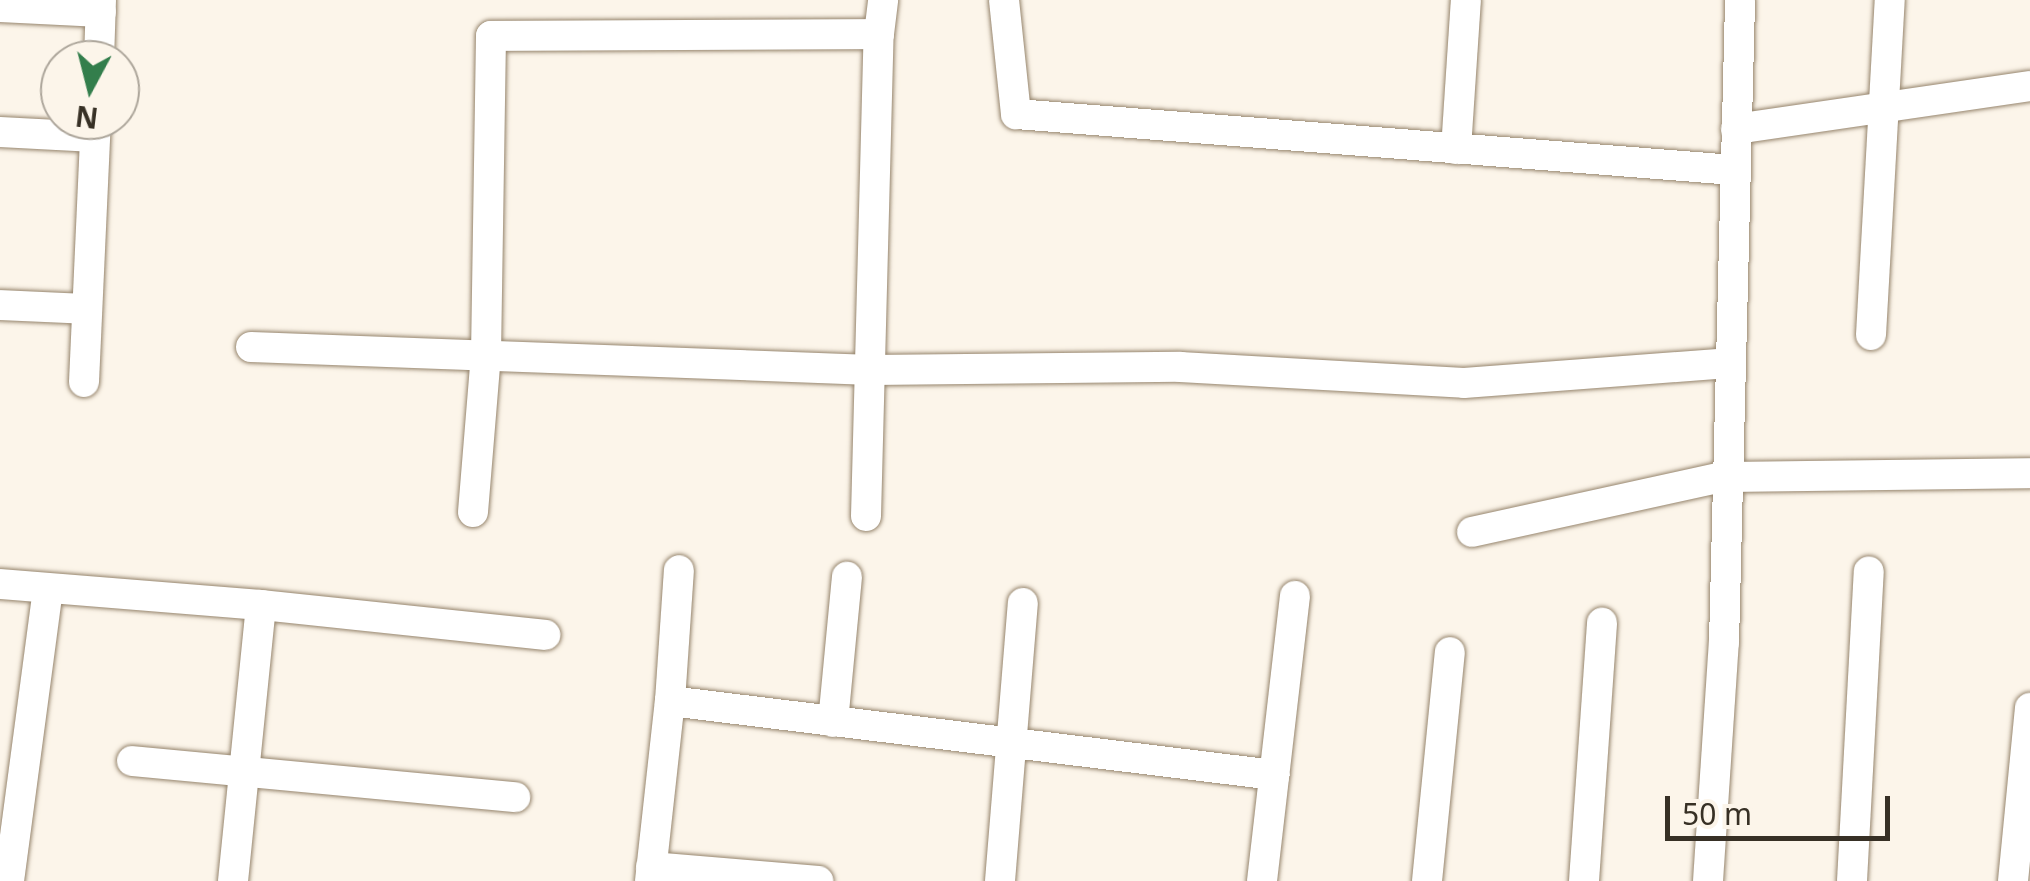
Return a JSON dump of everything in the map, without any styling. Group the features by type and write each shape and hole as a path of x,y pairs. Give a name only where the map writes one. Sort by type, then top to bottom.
{"street":[{"path":"866,516 883,0"},
{"path":"1004,0 1016,114 1734,170"},
{"path":"1456,149 1466,0"},
{"path":"1708,881 1724,643 1724,478 1740,0"},
{"path":"1871,335 1890,0"},
{"path":"0,7 101,6 100,40"},
{"path":"473,512 486,355 491,36 879,34"},
{"path":"1736,129 2030,86"},
{"path":"0,132 40,130"},
{"path":"84,382 95,140"},
{"path":"0,305 87,309"},
{"path":"250,347 872,370 1180,367 1464,383 1728,363"},
{"path":"1472,532 1724,478 2030,473"},
{"path":"679,570 670,701 651,874 818,881"},
{"path":"1852,881 1869,571"},
{"path":"833,722 848,577"},
{"path":"0,584 261,605 546,635"},
{"path":"9,881 13,752 48,589"},
{"path":"1262,881 1295,596"},
{"path":"1000,881 1023,604"},
{"path":"232,881 261,605"},
{"path":"1584,881 1602,623"},
{"path":"1427,881 1450,652"},
{"path":"670,701 1012,746 1274,775"},
{"path":"2013,881 2030,708"},
{"path":"132,761 515,797"}]}
